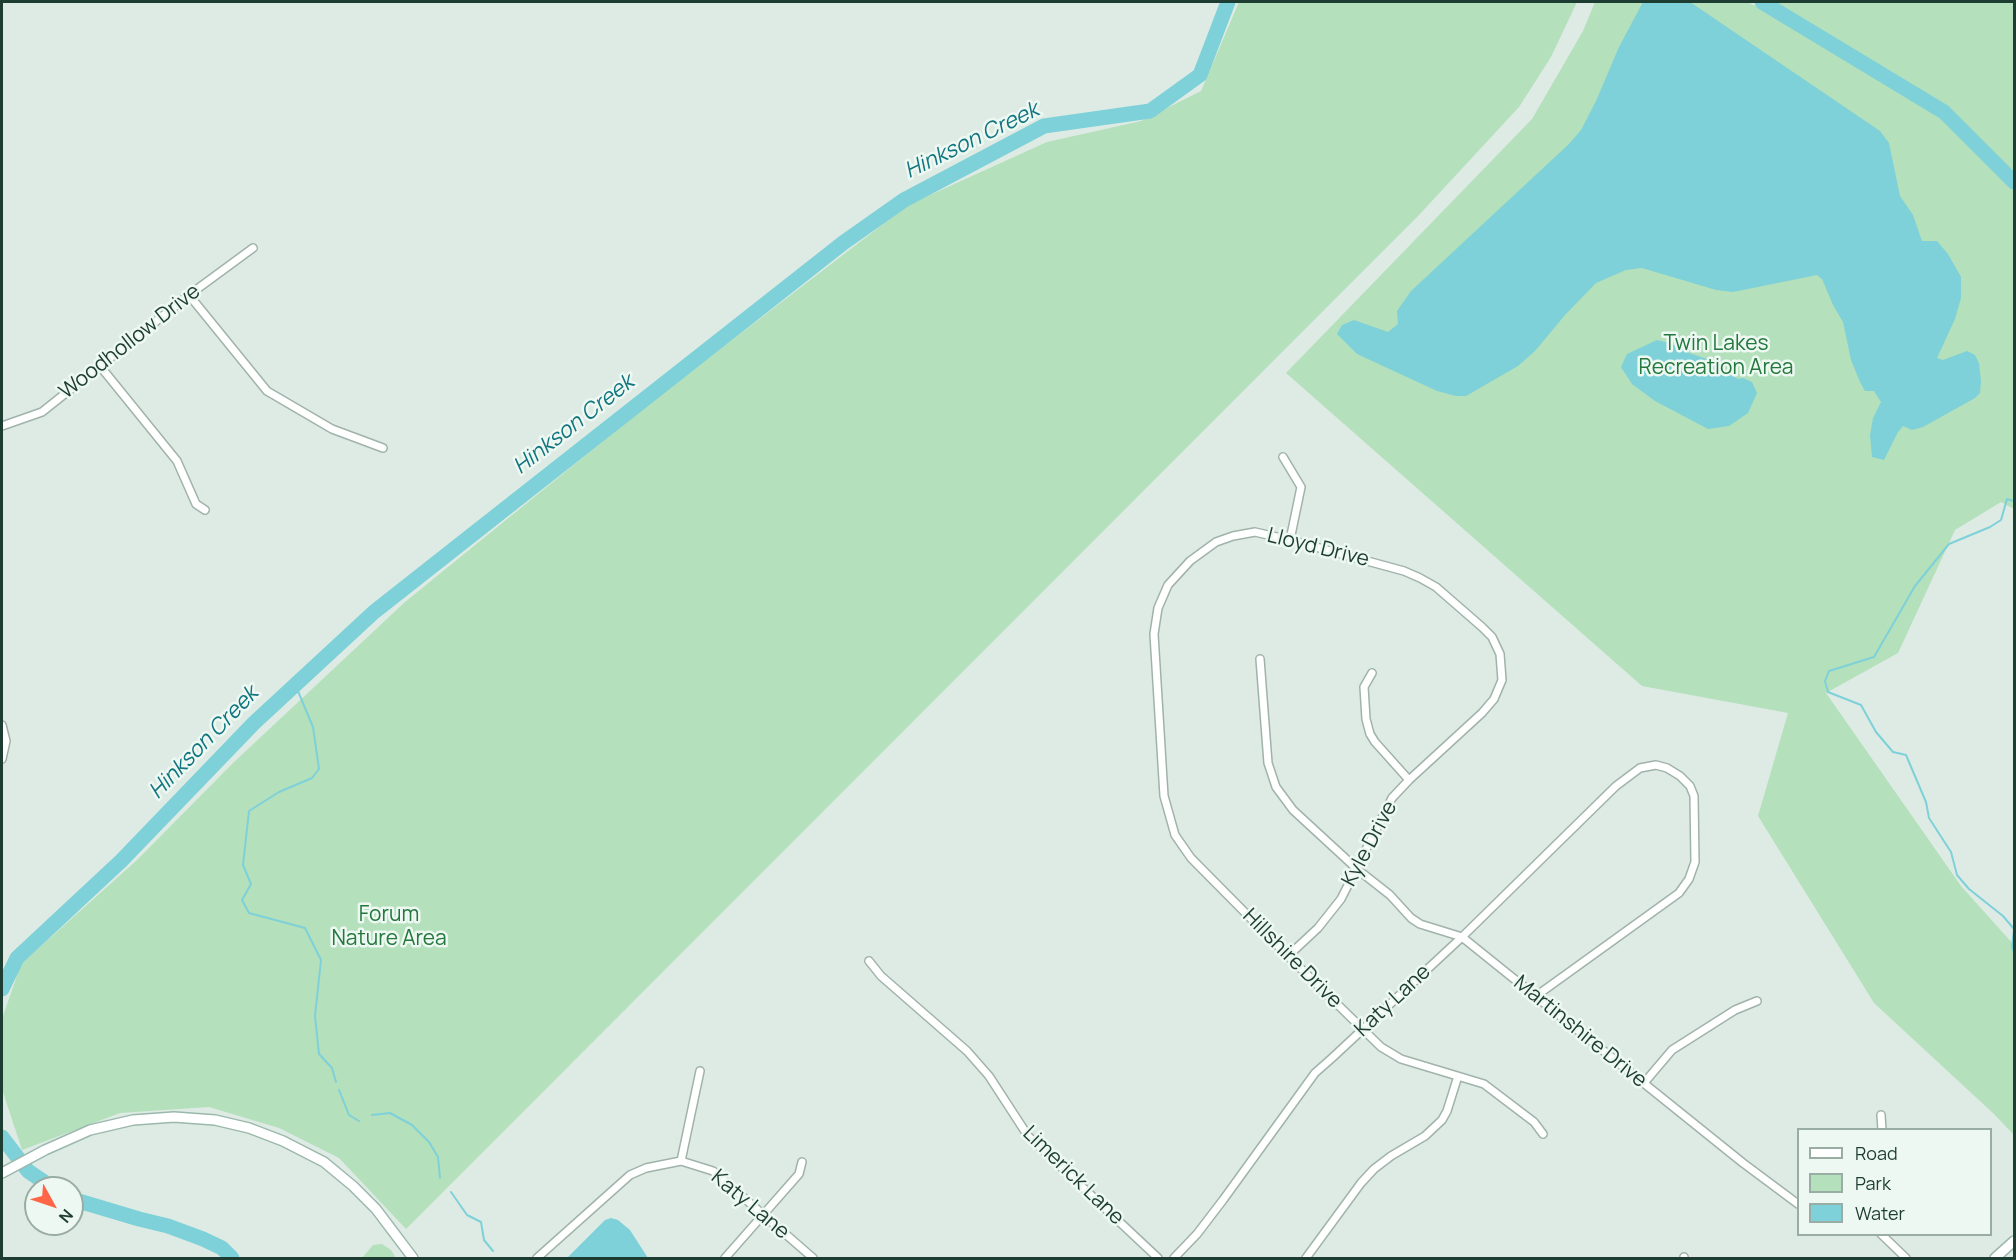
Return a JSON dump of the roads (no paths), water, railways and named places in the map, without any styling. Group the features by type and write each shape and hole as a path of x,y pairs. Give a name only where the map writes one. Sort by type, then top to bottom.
{"street":[{"name":"Woodhollow Drive","path":"2,426 42,412 189,295 253,248"},
{"path":"189,295 267,391 332,429 383,448"},
{"path":"100,366 177,461 196,504 205,510"},
{"path":"1283,457 1301,487 1290,540"},
{"name":"Lloyd Drive","path":"1175,835 1168,817 1164,796 1154,634 1158,608 1168,585 1190,561 1216,542 1255,532 1404,571 1436,587 1492,637 1500,654 1502,680"},
{"name":"Martinshire Drive","path":"1260,659 1268,763 1276,787 1293,810 1389,895 1411,918 1420,924 1462,937 1743,1163 1797,1203"},
{"path":"1372,673 1364,687 1366,719 1370,734 1410,780"},
{"name":"Kyle Drive","path":"1288,956 1332,913 1357,869 1392,798 1482,712 1494,699 1502,680"},
{"path":"2,725 6,741 2,759"},
{"name":"Katy Lane","path":"1174,1258 1197,1234 1223,1200 1315,1073 1462,937 1616,786 1640,768 1656,765 1667,768 1690,786 1694,796 1695,862 1689,879 1679,893 1536,996"},
{"name":"Hillshire Drive","path":"1175,835 1191,858 1381,1047 1401,1059 1484,1084 1534,1122 1543,1134"},
{"name":"Limerick Lane","path":"869,961 881,976 966,1051 989,1076 1028,1136 1158,1258"},
{"path":"1644,1083 1672,1050 1735,1010 1757,1001"},
{"path":"681,1161 699,1071"},
{"path":"1306,1258 1374,1168 1425,1136 1442,1120 1447,1112 1458,1076"},
{"path":"1881,1115 1882,1128"},
{"path":"2,1173 90,1130 133,1120 174,1117 216,1120 249,1128 283,1141 324,1162 376,1209 413,1258"},
{"name":"Katy Lane","path":"537,1258 630,1175 646,1168 681,1161 713,1171 813,1258"},
{"path":"725,1258 799,1174 802,1162"},
{"path":"1883,1236 1906,1258"},
{"path":"1995,1258 2014,1241"}],"water":[{"path":"1643,2 1690,2 1880,131 1889,143 1900,196 1913,215 1922,241 1937,241 1948,254 1961,277 1961,298 1955,319 1937,358 1943,360 1967,351 1975,355 1979,363 1980,393 1923,427 1912,430 1903,426 1884,460 1872,457 1870,435 1873,418 1881,402 1874,391 1865,391 1860,382 1851,360 1843,322 1822,279 1817,275 1733,292 1716,290 1642,268 1626,270 1596,283 1535,351 1518,366 1466,396 1437,391 1357,354 1337,334 1342,325 1354,320 1388,332 1398,324 1397,311 1411,291 1569,144 1581,130 1619,47"},
{"path":"1657,340 1710,360 1738,379 1743,378 1752,382 1757,393 1748,413 1729,426 1708,429 1655,401 1632,384 1621,367 1627,354"},
{"path":"611,1218 618,1220 630,1230 648,1258 567,1258 605,1220"}],"waterway":[{"name":"Hinkson Creek","path":"2,989 17,958 121,861 254,723 374,612 843,243 904,200 1044,126 1150,111 1200,75 1228,2"},
{"name":"Hinkson Creek","path":"1762,2 1944,112 2014,182"},
{"path":"2014,501 2007,499 2001,520 1949,544 1915,586 1874,657 1829,671 1825,681 1828,692 1861,705 1876,732 1893,752 1906,755 1926,802 1929,818 1951,852 1957,875 1969,889 2003,916 2014,929 2012,947 2014,952"},
{"path":"295,684 313,727 319,769 312,778 279,792 249,811 243,865 251,884 242,900 249,913 305,928 321,960 315,1016 319,1054 332,1068 336,1082"},
{"path":"339,1090 349,1115 359,1121"},
{"path":"372,1115 390,1113 412,1125 429,1142 438,1157 440,1178"},
{"name":"Hinkson Creek","path":"2,1137 28,1171 35,1176"},
{"path":"451,1192 467,1215 481,1222 484,1240 493,1251"},
{"name":"Hinkson Creek","path":"84,1203 168,1226 203,1239 222,1248 232,1258"}],"park label":[{"name":"Twin Lakes Recreation Area","path":"1716,356"},
{"name":"Forum Nature Area","path":"389,927"}]}
